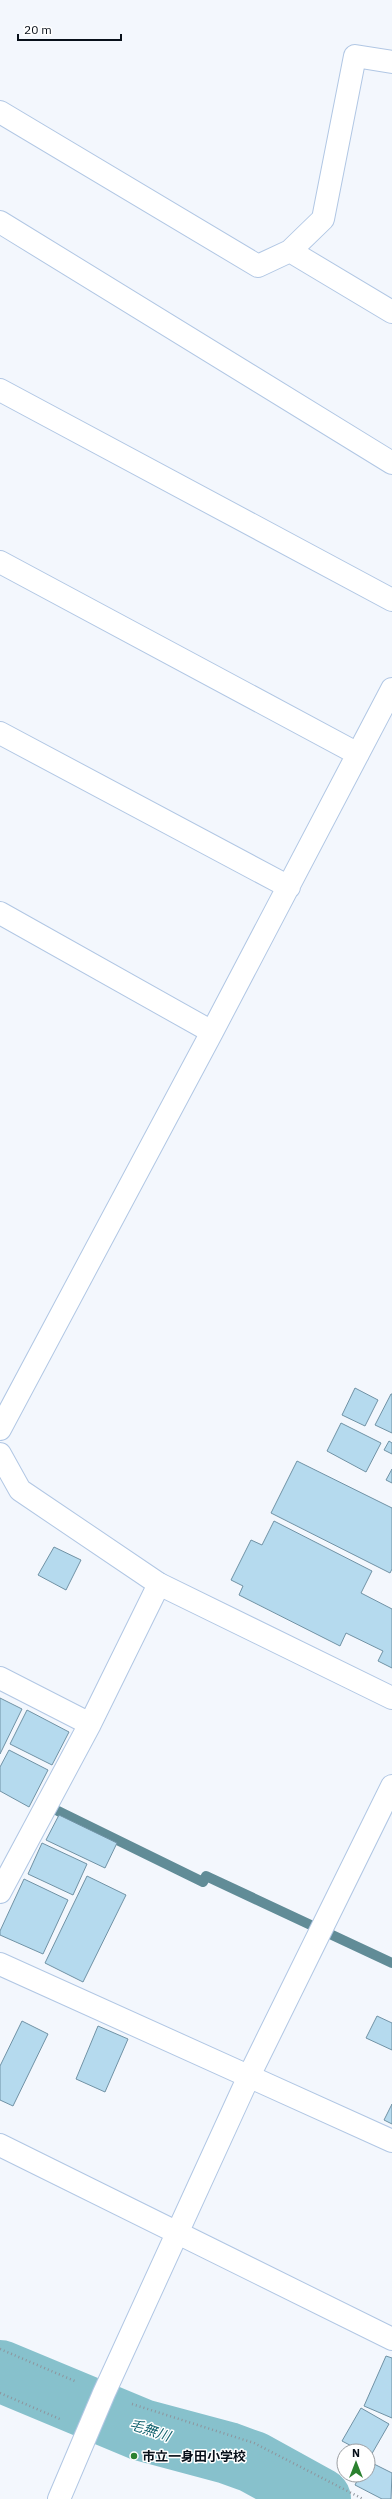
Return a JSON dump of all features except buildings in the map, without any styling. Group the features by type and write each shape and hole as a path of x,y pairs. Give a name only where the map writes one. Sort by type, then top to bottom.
{"street":[{"path":"0,112 258,266 290,250 323,219 355,56 392,62"},
{"path":"0,222 392,463"},
{"path":"290,250 392,312"},
{"path":"0,390 392,600"},
{"path":"0,562 358,754"},
{"path":"0,1429 289,887 392,689"},
{"path":"0,733 289,887"},
{"path":"0,913 212,1032"},
{"path":"0,1454 20,1490 160,1584 392,1698"},
{"path":"0,1892 90,1724 160,1584"},
{"path":"0,1678 90,1724"},
{"path":"59,2499 104,2393 249,2076 392,1786"},
{"path":"0,1964 392,2141"},
{"path":"0,2145 392,2339"}],"path":[{"path":"0,2349 104,2393 254,2443 363,2499"},
{"path":"0,2393 89,2431"}],"waterway":[{"path":"58,1811 203,1882 206,1876 392,1963"},
{"name":"毛無川","path":"0,2371 142,2430 228,2453 253,2462 320,2499"}],"place":[{"name":"市立一身田小学校","path":"134,2456"}]}
